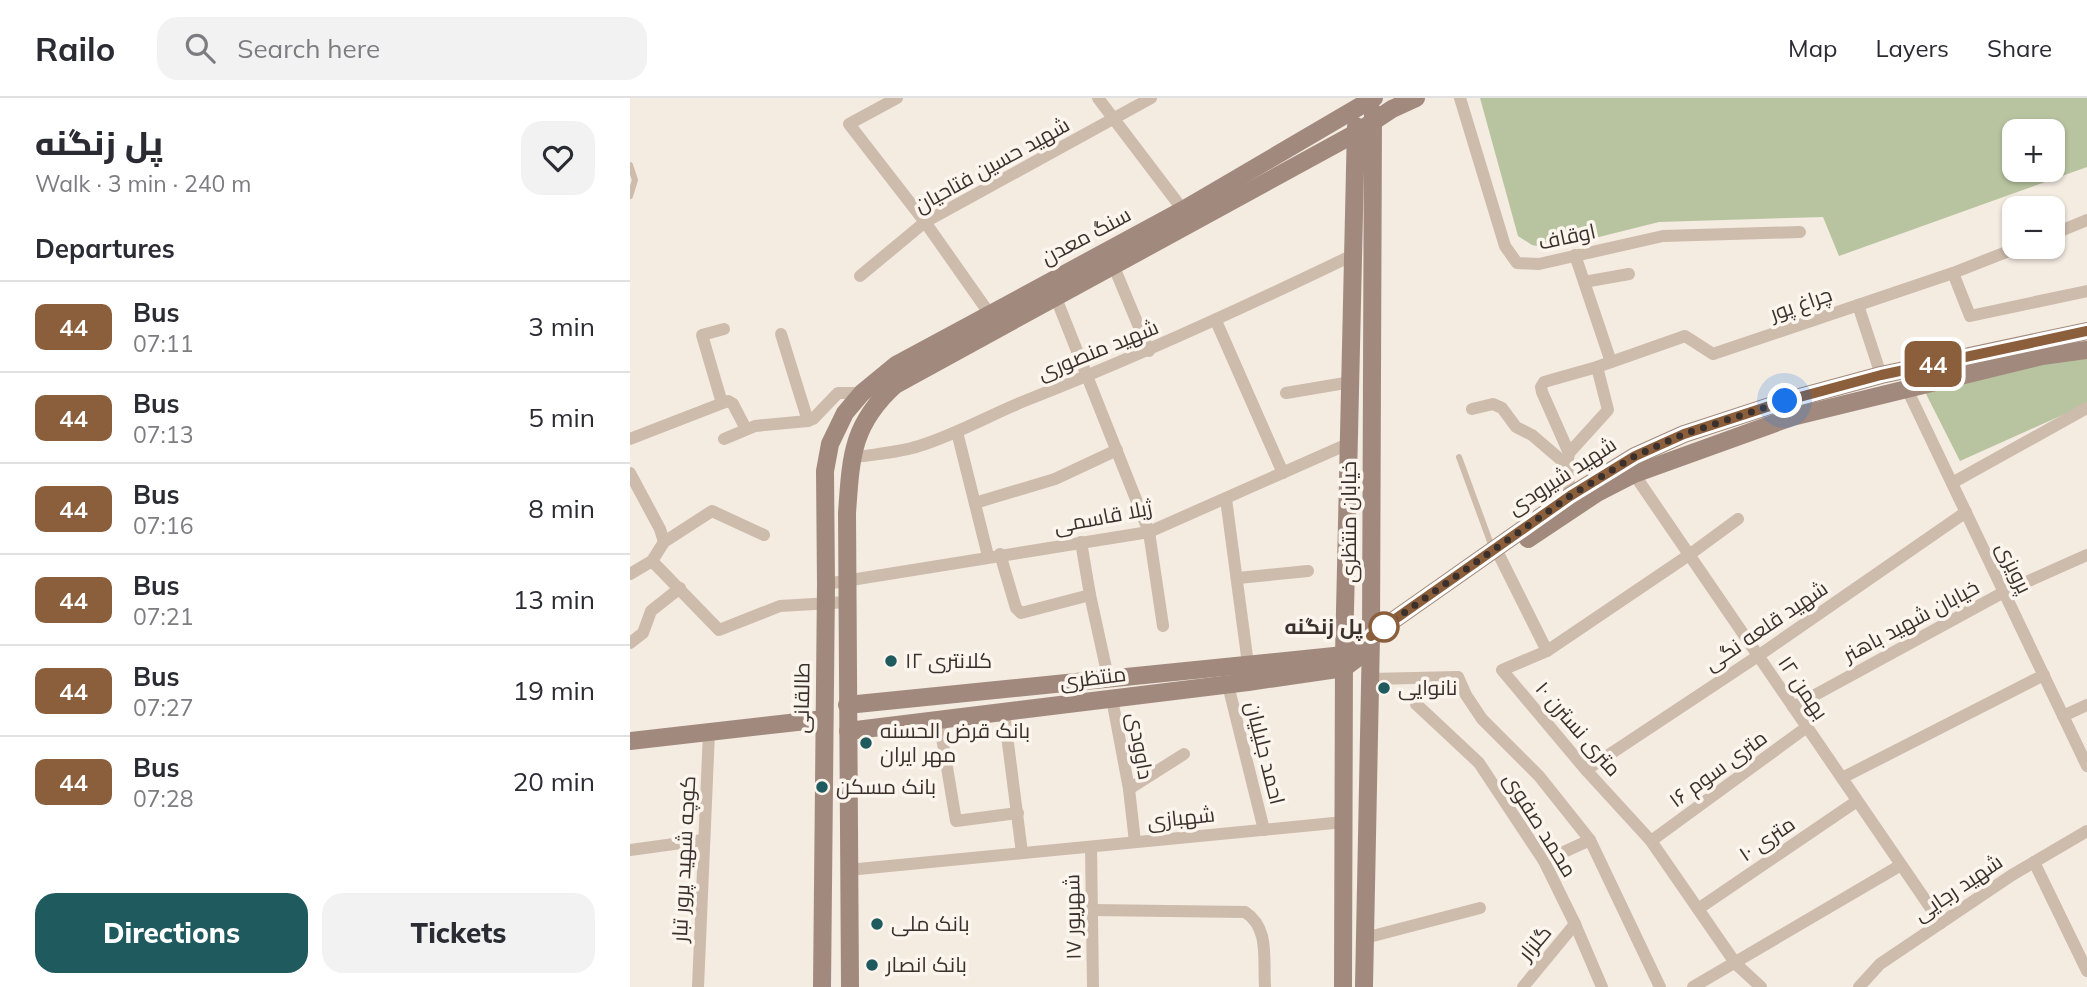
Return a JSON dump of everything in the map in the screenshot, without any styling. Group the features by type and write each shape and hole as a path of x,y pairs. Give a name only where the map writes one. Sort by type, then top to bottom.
{"main road":[{"name":"سنگ معدن","path":"851,458 857,436 868,416 895,385 1056,299 1416,98"},
{"name":"سنگ معدن","path":"845,413 862,393 896,365 1182,211 1367,101"},
{"name":"خیابان منتظری","path":"1364,987 1371,642 1374,121 1367,101"},
{"name":"خیابان منتظری","path":"1343,987 1344,661 1356,133 1367,101"},
{"name":"شهید شیرودی","path":"1344,661 1497,553 1570,496 1635,456 1684,434 1785,401 1881,375 2087,331"},
{"name":"شهید شیرودی","path":"1497,553 1634,474 1792,417 1906,387 2042,356 2087,351"},
{"name":"طالقانی","path":"822,987 825,471 830,444 845,413"},
{"path":"850,987 847,513 851,458"},
{"name":"منتظری","path":"847,705 1248,664 1344,661"},
{"name":"منتظری","path":"848,731 1228,685 1344,661"},
{"path":"630,741 824,719"}],"street":[{"path":"897,98 849,124 925,222 989,313"},
{"path":"1098,98 1182,211"},
{"name":"شهید حسین فتاحیان","path":"860,276 925,222 1151,98"},
{"name":"اوقاف","path":"1460,98 1505,246 1517,263 1539,264 1663,236 1800,232"},
{"path":"2065,229 2087,220"},
{"name":"چراغ پور","path":"1568,459 1541,387 1544,382 1597,367 1685,336 1713,354 2002,254"},
{"name":"شهید منصوری","path":"851,458 916,447 957,432 1029,399 1149,351 1353,255"},
{"path":"1575,255 1611,362"},
{"path":"1114,267 1149,351"},
{"path":"1953,273 1970,316 2087,291"},
{"path":"1584,282 1629,274"},
{"path":"1056,299 1149,532 1163,626"},
{"path":"1858,305 1881,375"},
{"path":"1216,321 1283,473"},
{"path":"722,403 702,335 724,329"},
{"path":"781,334 808,421"},
{"path":"1570,496 1568,459 1608,410 1597,367"},
{"path":"1286,393 1351,382"},
{"name":"پرویزی","path":"1906,387 2087,766"},
{"path":"724,439 746,429 808,421 838,393 862,393"},
{"path":"630,439 732,401 746,429"},
{"path":"1472,409 1493,404 1502,408 1516,427 1568,459"},
{"path":"1952,483 2085,413"},
{"path":"957,432 975,503 1016,608 1021,613 1090,595"},
{"name":"ژیلا قاسمی","path":"826,584 1149,532 1350,443"},
{"path":"975,503 1055,479 1117,450"},
{"path":"630,473 664,542"},
{"name":"۱۲ بهمن","path":"1634,474 1941,923"},
{"path":"1226,499 1248,664"},
{"path":"630,574 652,561 664,542 712,512 764,535"},
{"name":"شهید قلعه نگی","path":"1586,770 1758,656 1966,512"},
{"name":"۱۰ متری نسترن","path":"1738,519 1547,651 1502,670 1586,770 1651,841 1735,964 1761,987"},
{"path":"1081,542 1108,677"},
{"path":"1497,553 1547,651"},
{"name":"خیابان شهید باهنر","path":"1793,707 2004,592 2087,555"},
{"path":"652,561 719,630 780,606 847,602"},
{"path":"1238,578 1308,571"},
{"path":"630,643 643,633 651,611 680,588"},
{"path":"1842,778 2044,675"},
{"path":"1370,679 1458,677 1482,719 1539,776 1590,840 1660,987"},
{"name":"احمد جلیلیان","path":"1228,685 1264,830"},
{"name":"داوودی","path":"1112,699 1129,789 1135,842"},
{"name":"محمد صفوی","path":"1416,704 1479,763 1544,861 1576,924 1600,986"},
{"path":"2063,716 2087,705"},
{"path":"1004,712 1022,853"},
{"path":"939,720 956,821 1018,813"},
{"name":"۱۶ متری سوم","path":"1651,841 1807,727"},
{"name":"کوچه شهید پرور تبار","path":"698,987 709,732"},
{"path":"1129,789 1184,754"},
{"name":"۱۰ متری","path":"1698,909 1857,801"},
{"name":"شهبازی","path":"848,870 1344,822"},
{"name":"شهید رجایی","path":"1858,987 1880,964 2034,862 2087,831"},
{"path":"630,850 703,840"},
{"path":"1544,861 1590,840"},
{"name":"۱۷ شهریور","path":"1091,847 1093,987"},
{"path":"2034,862 2087,970"},
{"path":"1693,987 1901,865"},
{"path":"1365,938 1480,908"},
{"path":"1092,910 1245,912 1256,919 1262,930 1265,987"},
{"name":"گلزار","path":"1523,987 1576,924"}],"lane":[{"path":"630,165 635,180 630,197"},
{"path":"1459,457 1497,553"}],"green space":[{"path":"1480,98 2087,98 2087,167 2065,175 2065,119 2002,119 2002,182 2045,182 1839,256 1823,217 1659,222 1551,249 1532,245 1518,236"},
{"path":"2087,355 2087,404 1960,461 1923,388"}],"bus line":[{"name":"44","path":"1371,636 1570,496 1635,456 1684,434 1785,401 1881,375 2087,331"}],"place":[{"name":"پل زنگنه","path":"1384,627"},
{"name":"کلانتری ۱۲","path":"891,661"},
{"name":"نانوایی","path":"1384,688"},
{"name":"بانک قرض الحسنه مهر ایران","path":"866,743"},
{"name":"بانک مسکن","path":"822,787"},
{"name":"بانک ملی","path":"877,924"},
{"name":"بانک انصار","path":"872,965"}],"route":[{"path":"1384,627 1570,496 1635,456 1684,434 1785,401"}]}
